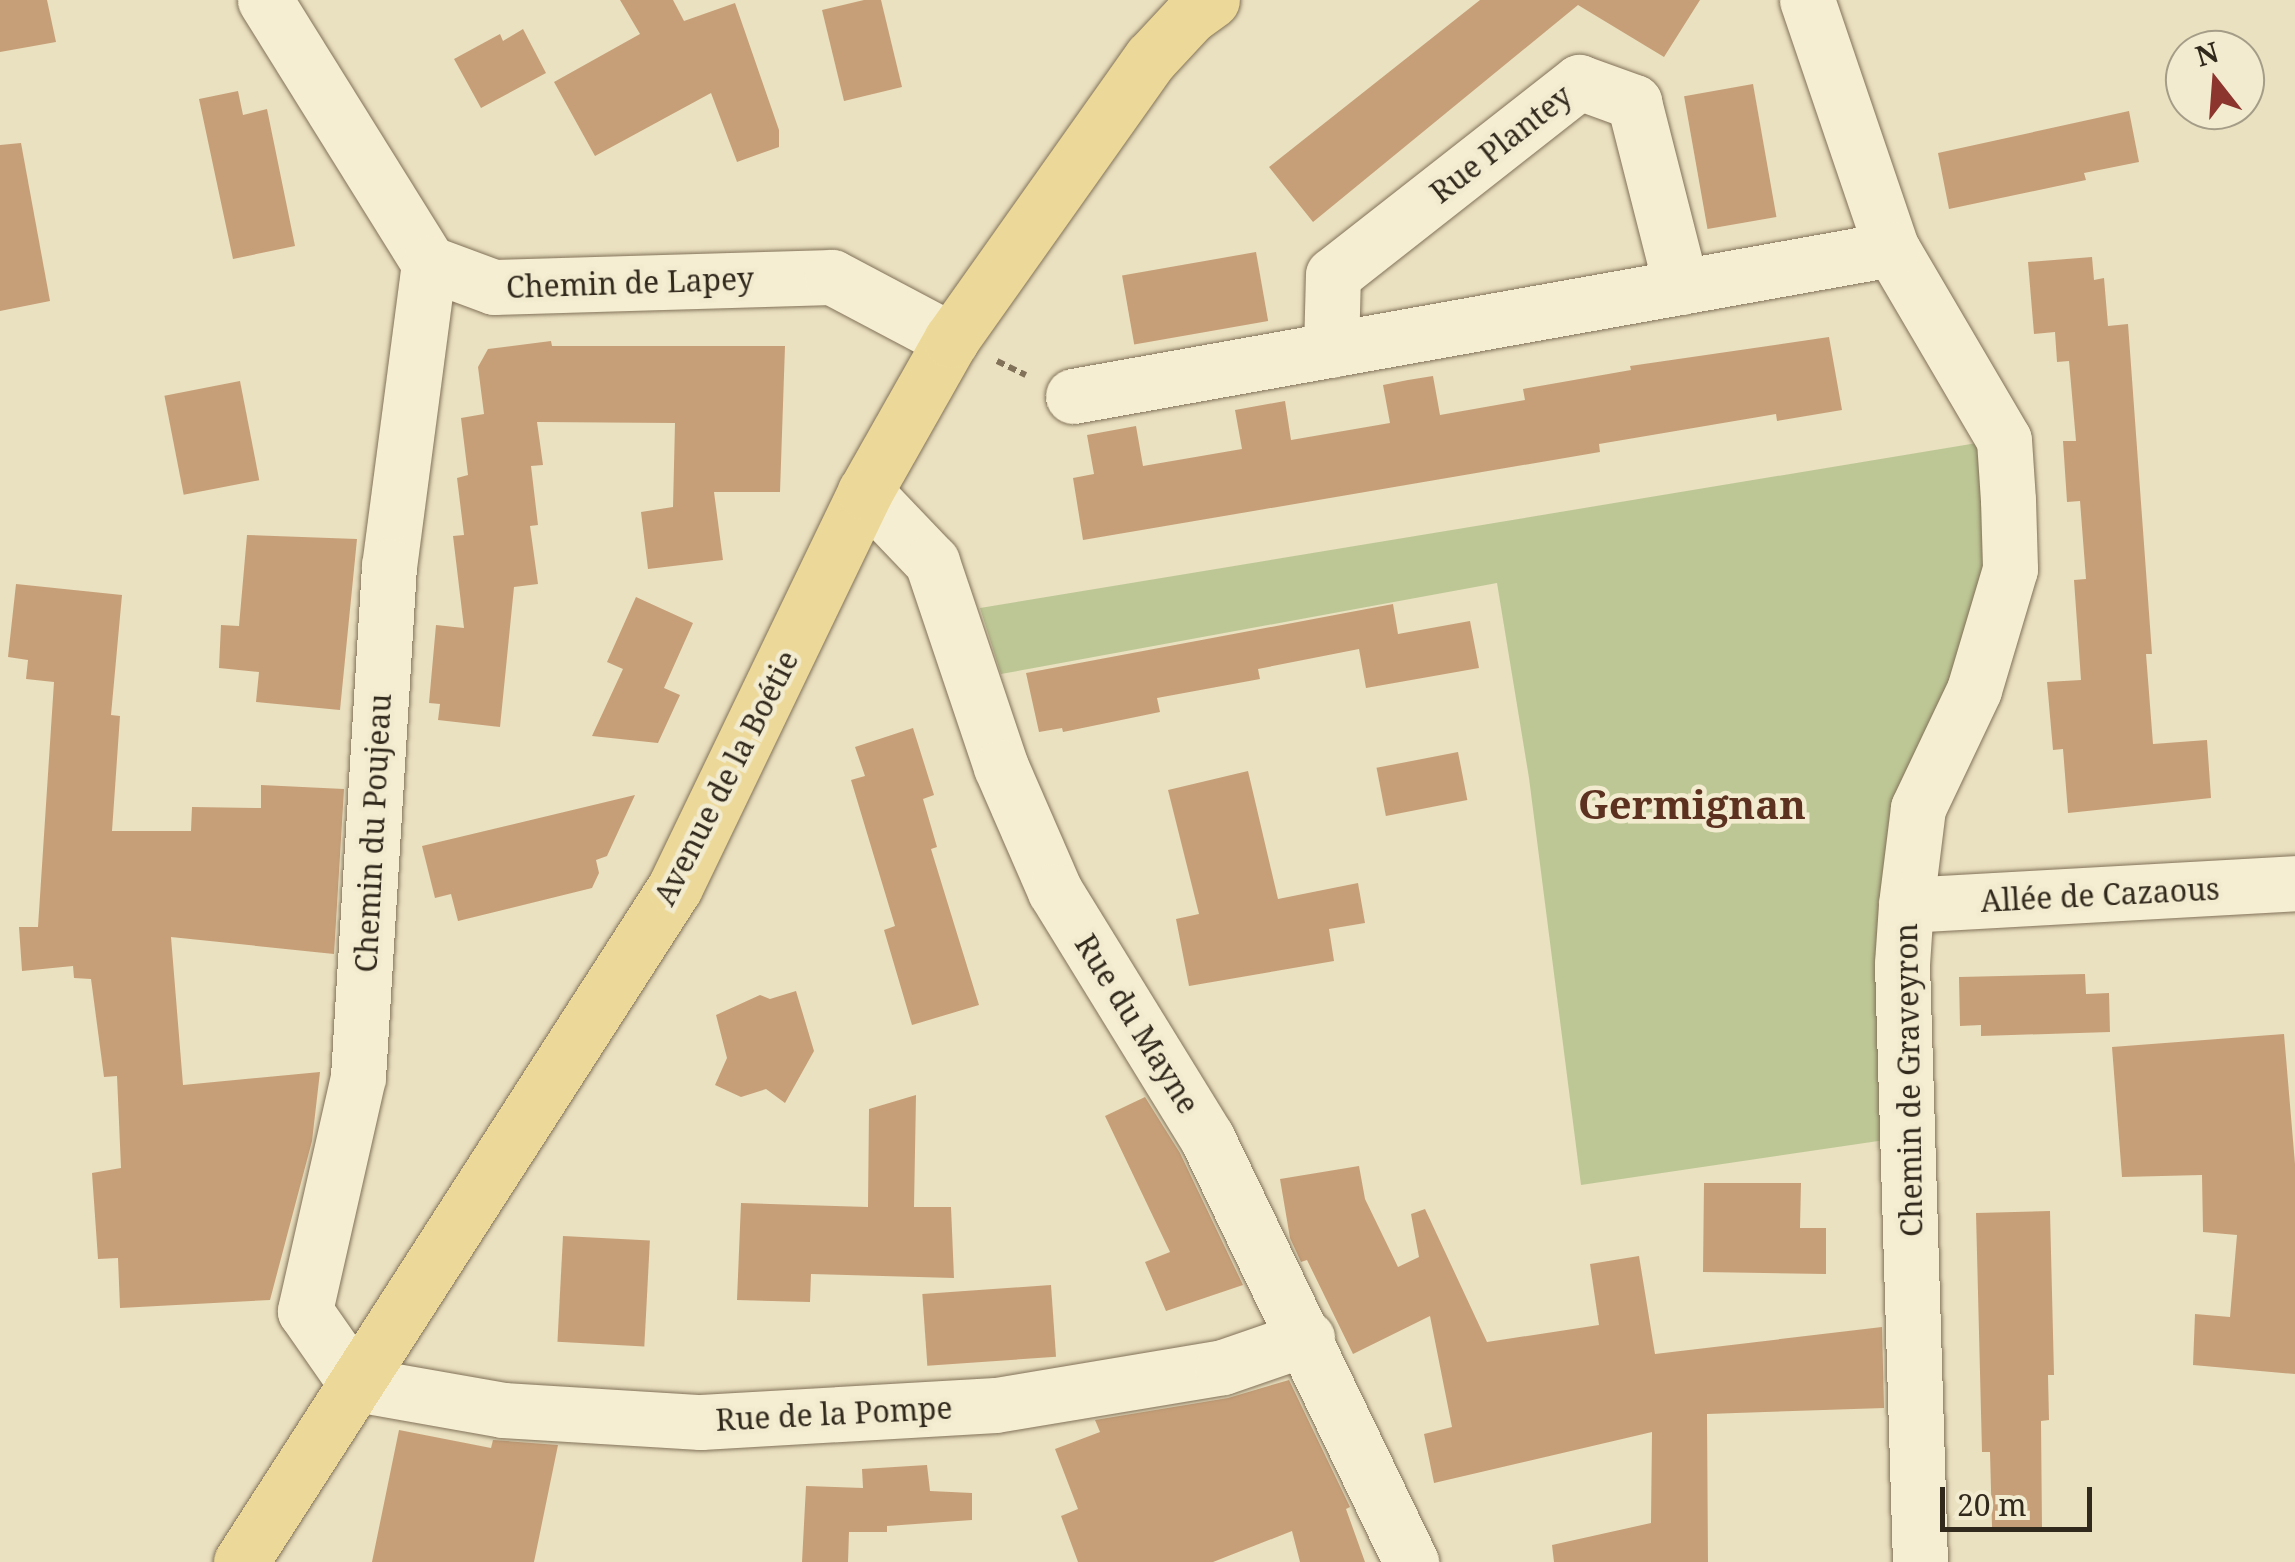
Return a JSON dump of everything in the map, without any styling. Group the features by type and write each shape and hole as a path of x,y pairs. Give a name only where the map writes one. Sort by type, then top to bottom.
{"main road":[{"name":"Avenue de la Boétie","path":"241,1562 676,887 866,492 951,340 1151,58 1190,16 1212,0"}],"street":[{"path":"265,0 429,263"},
{"name":"Chemin de Graveyron","path":"1807,0 1892,249 2004,440 2010,569 1974,690 1918,808 1906,905 1902,964 1920,1562"},
{"name":"Rue Plantey","path":"1330,350 1333,275 1579,82 1634,102 1681,287"},
{"path":"1073,396 1892,249"},
{"name":"Chemin de Lapey","path":"429,263 494,288 832,277 951,340"},
{"name":"Chemin du Poujeau","path":"356,1384 305,1311 358,1077 389,566 429,263"},
{"name":"Rue du Mayne","path":"866,492 932,562 1002,767 1054,891 1208,1138 1411,1562"},
{"name":"Allée de Cazaous","path":"1906,905 2295,883"},
{"name":"Rue de la Pompe","path":"356,1384 504,1410 701,1422 996,1405 1223,1367 1307,1338"}],"path":[{"path":"951,340 1073,396"}],"green space":[{"path":"1989,441 2008,500 1955,711 1892,1139 1581,1185 1529,778 1497,583 1001,674 980,608"}],"building":[{"path":"0,0 47,0 56,42 0,52"},
{"path":"620,0 673,0 684,21 735,3 779,130 779,147 737,162 711,93 595,156 554,82 640,34"},
{"path":"881,0 902,87 844,101 822,10"},
{"path":"1480,0 1700,0 1664,57 1578,5 1313,222 1269,167"},
{"path":"523,29 546,73 481,108 454,59 500,34 503,41"},
{"path":"1753,84 1776,217 1708,229 1684,96"},
{"path":"238,91 243,115 267,109 295,246 233,259 199,99"},
{"path":"2129,111 2139,162 2084,173 2086,180 1949,209 1938,153"},
{"path":"21,143 50,301 0,311 0,145"},
{"path":"1256,252 1268,321 1134,345 1122,276"},
{"path":"2092,257 2094,280 2104,278 2108,326 2128,324 2152,654 2146,654 2153,744 2207,740 2211,798 2068,813 2063,749 2053,750 2047,682 2081,680 2074,580 2086,579 2080,501 2067,502 2063,441 2076,441 2069,361 2057,362 2055,332 2034,334 2028,262"},
{"path":"1829,337 1842,410 1777,421 1776,414 1599,444 1600,452 1083,540 1073,478 1094,474 1087,435 1136,426 1143,466 1242,449 1235,410 1285,401 1291,440 1390,423 1383,385 1408,380 1433,376 1440,415 1525,400 1523,389 1631,370 1630,366"},
{"path":"551,341 552,346 785,346 780,492 714,492 723,560 648,569 641,512 673,507 675,423 537,422 543,465 531,466 538,525 530,526 538,584 514,587 500,727 438,720 440,704 429,703 436,625 464,628 453,536 464,535 457,478 468,475 461,418 484,414 478,367 488,349"},
{"path":"240,381 259,480 184,495 164,396"},
{"path":"247,535 357,539 340,710 256,702 259,672 219,668 221,625 239,626"},
{"path":"16,584 122,595 111,715 120,716 112,831 191,831 192,807 261,808 261,785 344,789 334,954 171,937 183,1085 320,1072 312,1141 270,1300 120,1308 118,1258 98,1259 92,1173 121,1168 117,1076 104,1077 91,979 74,978 73,966 22,971 19,927 38,927 54,682 26,679 28,660 8,657"},
{"path":"636,597 693,623 664,688 680,695 658,743 592,736 623,669 607,662"},
{"path":"1393,604 1398,634 1470,621 1479,668 1366,688 1359,649 1258,669 1260,679 1157,698 1160,712 1063,732 1062,728 1039,732 1026,673"},
{"path":"913,728 934,795 923,799 937,847 931,849 979,1005 912,1025 884,930 895,926 851,780 865,776 855,747"},
{"path":"1458,752 1467,800 1386,816 1377,768"},
{"path":"1248,771 1278,899 1358,883 1365,923 1329,929 1334,961 1189,986 1176,919 1199,914 1168,790"},
{"path":"635,795 607,856 596,860 599,873 592,888 458,921 451,894 435,898 422,846"},
{"path":"2085,974 2086,994 2109,993 2110,1032 1981,1036 1981,1025 1960,1026 1959,977"},
{"path":"796,991 814,1051 785,1103 766,1089 741,1097 715,1085 727,1058 716,1015 760,995 770,999"},
{"path":"2284,1034 2295,1164 2295,1374 2193,1365 2195,1314 2230,1317 2237,1235 2203,1232 2202,1175 2122,1177 2112,1047"},
{"path":"916,1095 914,1207 951,1207 954,1278 811,1274 810,1302 737,1300 741,1203 868,1207 869,1109"},
{"path":"1145,1097 1180,1153 1243,1285 1166,1311 1145,1262 1170,1252 1105,1116"},
{"path":"1359,1166 1365,1199 1398,1267 1419,1257 1411,1214 1425,1209 1487,1342 1599,1325 1590,1264 1639,1256 1655,1354 1882,1327 1884,1408 1707,1414 1708,1562 1554,1562 1552,1545 1651,1523 1652,1432 1434,1483 1424,1434 1452,1427 1430,1316 1353,1354 1307,1260 1301,1262 1290,1238 1280,1179"},
{"path":"1704,1183 1801,1183 1800,1228 1826,1228 1826,1274 1703,1272"},
{"path":"2050,1211 2054,1375 2048,1375 2049,1420 2041,1421 2042,1528 1992,1527 1990,1452 1982,1452 1976,1213"},
{"path":"563,1236 650,1241 644,1346 557,1342"},
{"path":"1051,1285 1056,1357 927,1366 922,1294"},
{"path":"1289,1380 1350,1507 1346,1509 1365,1562 1300,1562 1292,1531 1213,1562 1078,1562 1061,1516 1078,1509 1055,1449 1100,1432 1095,1420 1228,1398"},
{"path":"399,1430 491,1448 493,1440 558,1445 534,1562 372,1562"},
{"path":"927,1465 930,1491 972,1493 972,1520 887,1526 887,1532 849,1532 848,1562 802,1562 806,1486 863,1488 862,1469"}],"district":[{"name":"Germignan","path":"1692,804"}]}
